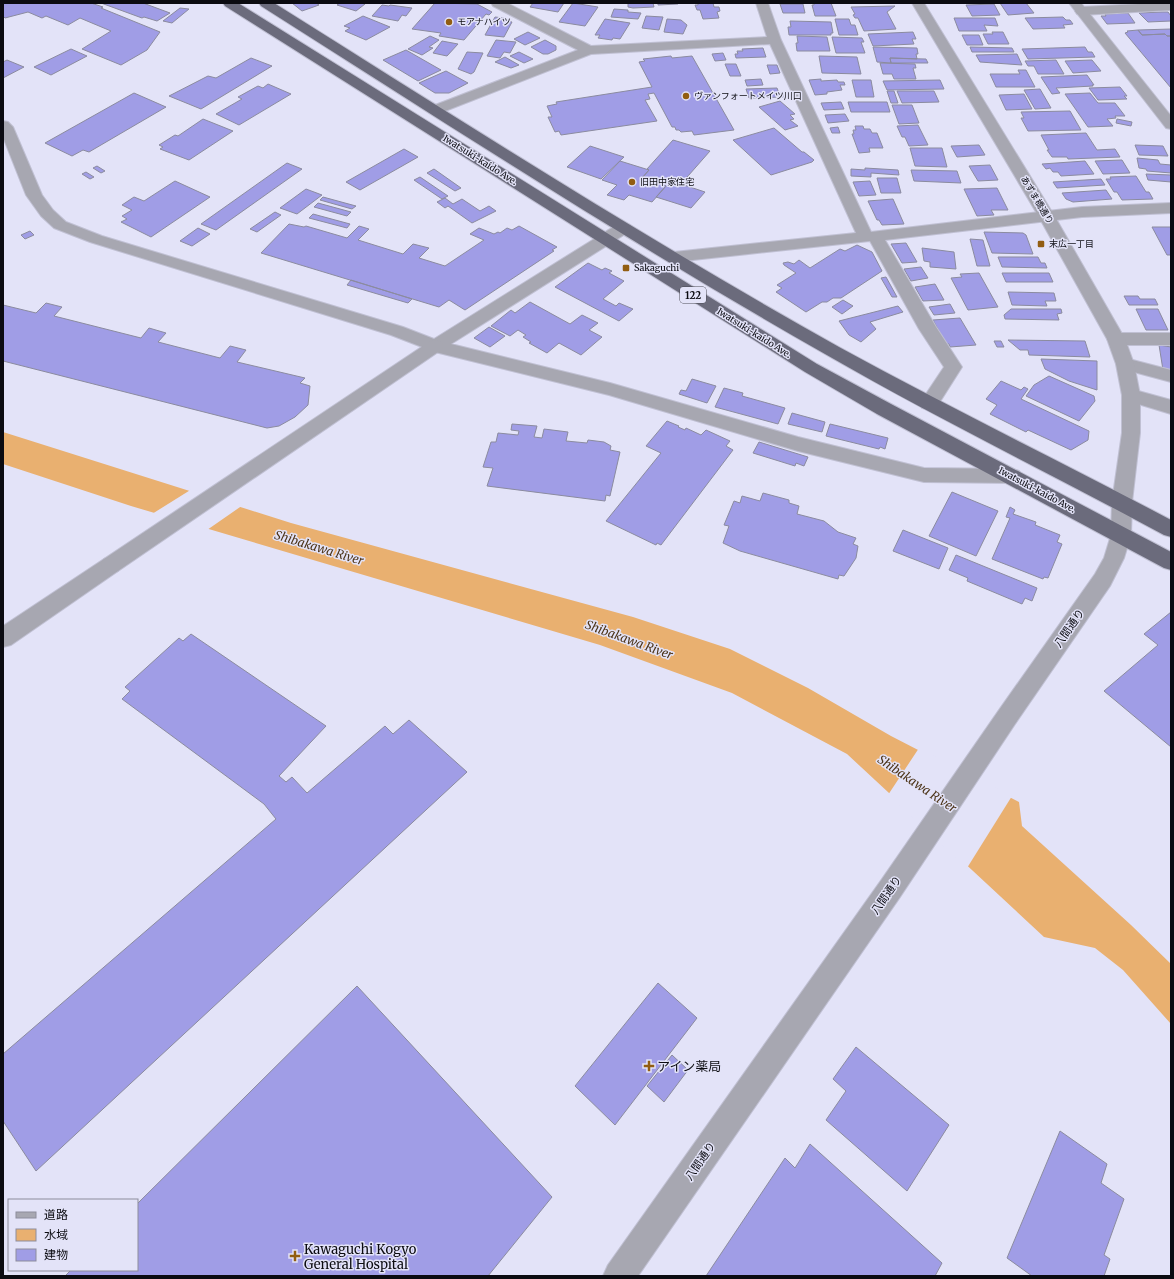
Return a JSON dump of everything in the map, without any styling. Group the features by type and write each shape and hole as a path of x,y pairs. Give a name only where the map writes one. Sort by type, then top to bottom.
{"highway":[{"name":"Iwatsuki-kaido Ave.","path":"229,3 811,368 884,409 1171,562"},
{"name":"Iwatsuki-kaido Ave.","path":"265,3 624,228 830,350 1171,528"}],"street":[{"path":"497,3 589,50"},
{"path":"762,3 775,40 870,237 953,367 929,403"},
{"name":"あずま橋通り","path":"918,3 1047,217 1116,339 1125,364 1131,395 1131,433 1122,502"},
{"path":"1078,7 1171,6"},
{"path":"1078,7 1171,125"},
{"path":"435,110 589,50 775,40"},
{"path":"3,125 6,127 34,195 47,213 60,225 96,240 397,330 435,346 610,389 798,444 924,475 1012,476"},
{"path":"674,258 1082,212 1171,208"},
{"path":"3,638 270,460 435,346 624,228"},
{"path":"1116,339 1171,339"},
{"path":"1125,364 1171,376"},
{"path":"1131,395 1171,407"},
{"name":"八間通り","path":"619,1276 891,888 1007,717 1103,580 1114,558 1121,535 1122,502"}],"water":[{"name":"Shibakawa River","path":"3,432 291,523 633,617 730,649 808,688 891,736 1019,802 1022,826 1131,925 1171,964 1171,1024 1123,970 1095,948 1044,937 847,754 732,693 600,645 131,506 3,464"}],"pier":[{"path":"192,489 243,505 207,530 152,514"},
{"path":"919,748 1012,796 967,868 888,795"}],"building":[{"path":"3,3 91,3 160,32 147,50 121,65 82,49 111,31 80,18 68,25 46,16 42,18 28,12 5,18 3,16"},
{"path":"101,3 143,3 170,13 157,21 144,17 142,18"},
{"path":"292,3 316,3 319,5 302,11"},
{"path":"340,3 365,4 356,11 337,5"},
{"name":"モアナハイツ","path":"435,3 477,4 492,12 489,15 486,14 464,40 439,36 441,33 412,29"},
{"path":"533,3 564,3 558,12 530,7"},
{"path":"573,3 598,7 585,26 559,22"},
{"path":"628,3 653,3 654,7 633,8 628,7"},
{"path":"658,3 678,3 678,4 658,5"},
{"path":"698,3 713,3 714,7 719,7 720,11 717,12 719,18 703,19 700,10 697,10 695,5 698,5"},
{"path":"814,3 831,3 836,16 815,16 812,5 814,5"},
{"path":"1000,3 1026,3 1034,13 1008,15"},
{"path":"780,4 803,4 805,13 783,13"},
{"path":"994,4 1000,15 972,16 966,5"},
{"path":"382,5 412,8 406,16 402,15 398,21 372,16"},
{"path":"895,6 887,12 896,29 864,31 858,18 855,18 853,15 855,14 851,7"},
{"path":"180,8 189,9 172,23 163,21"},
{"path":"614,9 641,13 638,19 611,17"},
{"path":"1168,12 1171,16 1171,21 1148,22 1139,13"},
{"path":"1128,13 1135,23 1107,24 1101,16 1106,16 1105,14"},
{"path":"363,16 390,27 366,40 345,31 350,28 344,26"},
{"path":"646,16 663,17 659,30 642,28"},
{"path":"495,17 504,18 503,20 512,22 504,37 485,35"},
{"path":"1063,17 1066,20 1070,20 1073,24 1063,25 1065,28 1033,29 1025,18"},
{"path":"954,18 995,18 998,26 984,25 987,31 959,31"},
{"path":"605,19 630,23 620,39 613,38 612,40 598,38 600,35 595,35"},
{"path":"667,19 681,20 687,25 683,34 664,32"},
{"path":"835,19 849,19 851,25 855,25 858,35 839,35"},
{"path":"790,21 831,22 833,33 831,33 831,35 789,35 788,27 791,27"},
{"path":"1171,29 1171,36 1167,36 1165,34 1142,35 1138,30"},
{"path":"1138,30 1142,35 1165,34 1167,36 1171,36 1171,88 1125,33 1128,32 1127,31"},
{"path":"528,32 540,38 525,45 514,39"},
{"path":"913,32 916,39 912,39 914,44 873,46 868,34"},
{"path":"992,32 1003,32 1009,44 988,44 983,34 993,34"},
{"path":"962,35 979,35 983,45 967,45"},
{"path":"430,36 439,40 429,47 433,48 422,55 408,49"},
{"path":"797,36 827,37 830,51 797,51"},
{"path":"832,37 862,38 864,42 861,42 865,53 836,53"},
{"path":"496,40 516,42 510,53 504,52 500,58 487,56"},
{"path":"545,40 556,46 556,50 548,54 543,54 531,47"},
{"path":"442,41 458,44 447,56 433,53"},
{"path":"873,47 917,48 917,59 890,58 891,63 877,62"},
{"path":"970,47 1012,48 1014,52 972,52"},
{"path":"1085,47 1088,52 1092,52 1095,57 1028,59 1022,49"},
{"path":"763,48 766,57 736,58 735,54 738,54 737,51 743,51 742,49"},
{"path":"71,49 87,56 51,75 34,67"},
{"path":"406,50 441,70 418,81 383,60"},
{"path":"467,52 483,53 474,72 471,74 458,69"},
{"path":"519,52 533,59 524,63 510,56"},
{"path":"723,53 726,60 715,61 712,54"},
{"path":"1017,54 1022,65 980,62 976,55"},
{"name":"ヴァンフォートメイツ川口","path":"671,56 672,58 692,56 734,130 694,135 692,131 681,132 676,130 675,127 672,127 654,93 648,94 650,99 645,100 657,121 561,135 559,131 555,132 548,117 552,117 547,106 557,104 556,102 652,87 639,62 645,61 643,59"},
{"path":"819,56 857,57 861,74 822,73"},
{"path":"505,57 519,65 511,68 495,62"},
{"path":"251,58 272,66 201,109 169,96 208,76 216,78"},
{"path":"890,58 926,59 928,63 891,63"},
{"path":"7,60 24,67 3,78 3,62"},
{"path":"1056,60 1064,74 1038,74 1034,66 1028,66 1025,61"},
{"path":"1092,60 1101,71 1073,73 1065,61"},
{"path":"880,63 915,64 916,68 913,68 916,79 894,79 892,74 883,74"},
{"path":"725,64 736,64 741,76 730,76"},
{"path":"767,65 777,65 780,73 770,74"},
{"path":"1018,70 1026,70 1035,87 996,87 990,74 1020,74"},
{"path":"446,71 468,83 449,93 435,93 419,83"},
{"path":"1087,75 1094,85 1092,85 1093,86 1056,88 1060,93 1052,94 1041,77"},
{"path":"761,79 763,85 747,86 745,80"},
{"path":"821,79 821,81 837,80 838,82 844,82 845,85 840,85 842,90 827,92 827,94 815,95 809,80"},
{"path":"852,80 871,80 874,97 856,97"},
{"path":"940,80 944,89 887,90 883,81"},
{"path":"268,84 291,94 239,125 216,114 242,99 238,97 258,86 263,88"},
{"path":"1120,87 1127,96 1124,96 1127,99 1098,100 1089,88"},
{"path":"777,88 779,93 783,93 784,97 749,98 746,89"},
{"path":"1040,89 1051,108 1035,109 1024,90"},
{"path":"887,91 894,91 898,103 891,103"},
{"path":"897,91 934,91 939,102 902,103"},
{"path":"134,93 166,107 89,152 83,150 72,156 45,143"},
{"path":"1090,93 1098,103 1115,103 1125,116 1115,116 1116,118 1107,119 1113,126 1088,127 1065,94"},
{"path":"1024,94 1032,109 1006,110 999,95"},
{"path":"780,101 795,114 790,115 794,119 790,120 798,126 785,130 759,107"},
{"path":"841,102 844,109 824,110 821,103"},
{"path":"848,102 887,102 890,112 851,112"},
{"path":"892,105 912,105 919,123 899,124"},
{"path":"1070,111 1081,130 1028,131 1021,118 1024,118 1021,112"},
{"path":"845,114 849,121 828,123 825,115"},
{"path":"203,119 233,131 189,160 160,149 163,147 159,145 175,135 178,136"},
{"path":"1117,119 1132,122 1131,126 1116,123"},
{"path":"918,125 928,145 909,146 905,137 902,137 897,126"},
{"path":"855,126 863,126 864,129 870,129 872,133 877,133 883,148 869,148 870,152 859,153 852,134 854,134 853,130 856,130"},
{"path":"838,127 840,133 832,133 830,128"},
{"path":"774,128 802,152 814,160 812,162 771,175 733,140"},
{"path":"1086,133 1097,150 1115,149 1120,157 1068,159 1067,157 1052,157 1047,150 1049,150 1041,135"},
{"path":"673,140 710,151 681,184 705,192 691,208 656,197 666,186 642,178 649,170 647,169"},
{"path":"979,145 985,155 957,157 951,146"},
{"path":"1135,145 1163,146 1168,156 1139,155"},
{"path":"590,146 624,157 601,179 567,167"},
{"path":"910,148 942,148 947,167 915,166"},
{"path":"404,149 418,157 360,190 346,182"},
{"path":"1137,158 1158,160 1160,164 1171,165 1171,173 1147,171 1146,169 1139,168"},
{"path":"1122,160 1130,173 1103,174 1095,161"},
{"name":"旧田中家住宅","path":"620,161 649,170 642,178 666,186 652,202 629,195 624,200 607,195 617,185 602,180"},
{"path":"1085,161 1094,174 1061,176 1058,172 1053,172 1050,168 1046,169 1042,164"},
{"path":"287,163 302,169 216,230 201,224"},
{"path":"990,165 998,180 978,181 969,166"},
{"path":"97,166 105,171 101,173 93,168"},
{"path":"865,168 898,170 899,175 871,173 871,177 851,176 851,169 865,170"},
{"path":"434,169 461,188 455,191 427,173"},
{"path":"911,170 957,171 961,183 914,181"},
{"path":"86,172 94,177 90,179 82,174"},
{"path":"1146,174 1171,175 1171,182 1148,180"},
{"path":"1136,176 1146,192 1149,192 1153,199 1122,200 1117,192 1114,192 1106,179 1111,179 1110,177"},
{"path":"420,177 448,196 442,199 414,180"},
{"path":"877,178 897,178 901,193 881,193"},
{"path":"1101,179 1105,185 1057,188 1053,182"},
{"path":"175,181 210,197 151,237 121,222 127,219 122,216 132,210 122,205 134,197 144,201"},
{"path":"870,181 876,195 859,196 853,182"},
{"path":"997,188 1008,210 991,210 994,215 977,216 964,189"},
{"path":"306,189 322,195 297,214 280,208"},
{"path":"1106,190 1112,199 1073,202 1066,199 1062,193"},
{"path":"323,197 356,206 352,209 320,200"},
{"path":"445,198 453,204 462,199 480,211 489,206 496,211 472,223 448,206 445,208 437,202"},
{"path":"893,199 904,224 882,225 879,220 877,220 868,201"},
{"path":"318,203 351,212 347,216 314,207"},
{"path":"275,212 281,215 257,232 250,229"},
{"path":"313,214 350,224 347,228 309,218"},
{"path":"289,224 304,227 306,226 347,238 359,226 369,229 358,240 403,254 413,244 429,248 419,258 445,266 484,240 470,234 479,228 494,234 498,232 500,233 507,228 512,230 519,226 557,247 552,250 554,251 465,310 449,300 439,307 261,253"},
{"path":"1152,227 1171,227 1171,255 1167,255"},
{"path":"198,228 210,234 192,246 180,241"},
{"path":"30,231 34,235 25,239 21,235"},
{"path":"984,232 1023,233 1026,235 1033,254 992,253"},
{"path":"970,239 983,240 990,266 977,266"},
{"path":"906,243 917,262 902,263 891,244"},
{"path":"857,245 872,252 882,271 841,298 833,298 827,302 822,302 806,312 776,292 782,288 777,285 796,273 783,263 788,262 794,264 799,260 810,268 840,249 845,251"},
{"path":"922,248 954,252 956,269 930,267 930,262 924,261"},
{"path":"998,257 1038,257 1041,263 1045,263 1047,268 1002,267"},
{"path":"588,263 602,270 605,268 612,271 609,273 624,281 603,299 616,306 619,303 633,309 619,321 555,287"},
{"path":"921,267 928,278 911,281 904,269"},
{"path":"979,273 998,307 968,310 951,278 962,277 960,274"},
{"path":"1002,273 1049,273 1053,282 1006,282"},
{"path":"886,277 897,297 892,297 881,278"},
{"path":"351,280 412,299 408,303 347,285"},
{"path":"935,284 944,300 923,301 915,287"},
{"path":"1008,292 1054,293 1056,301 1045,301 1047,306 1012,305"},
{"path":"1124,296 1138,296 1140,299 1155,299 1158,305 1129,305"},
{"path":"843,300 853,306 842,314 832,307"},
{"path":"530,302 570,324 582,315 598,323 589,330 602,337 581,355 559,343 547,353 529,343 531,342 523,337 526,335 518,330 510,336 491,326 511,310 515,313"},
{"path":"46,303 62,307 54,316 141,338 149,328 166,333 158,342 220,358 230,346 246,350 237,362 305,378 300,383 310,386 308,405 295,417 279,426 267,428 3,361 3,305 36,313"},
{"path":"950,304 955,313 934,315 929,307"},
{"path":"898,306 903,312 870,322 876,329 861,342 849,335 839,321"},
{"path":"1011,309 1061,309 1062,313 1057,314 1059,320 1005,319 1004,315"},
{"path":"1136,309 1158,309 1168,330 1146,330"},
{"path":"960,318 976,345 950,347 949,344 946,344 933,320"},
{"path":"489,327 505,336 490,347 474,338"},
{"path":"1008,340 1085,341 1090,357 1029,355 1028,350 1020,350"},
{"path":"994,341 1001,341 1004,347 997,347"},
{"path":"1159,345 1171,347 1171,371 1163,370"},
{"path":"1041,359 1097,361 1097,390 1069,381 1045,369"},
{"path":"1049,376 1094,396 1095,401 1079,421 1026,396 1034,385"},
{"path":"692,379 716,386 707,403 679,394 681,390 686,391"},
{"path":"1001,381 1021,390 1024,387 1028,389 1021,399 1089,431 1088,440 1071,450 1028,430 1026,432 990,414 997,405 986,399"},
{"path":"724,388 743,393 742,396 785,408 778,424 715,407"},
{"path":"792,413 825,422 822,432 788,424"},
{"path":"667,421 685,430 686,428 701,435 706,430 730,441 726,446 733,450 661,545 657,543 656,545 606,521 661,453 646,446"},
{"path":"512,424 537,426 534,437 542,438 544,429 568,432 566,441 587,443 588,440 604,442 611,446 610,450 620,452 610,496 606,495 605,501 487,486 493,468 483,467 491,442 496,442 498,433 518,435 519,431 511,430"},
{"path":"830,424 888,438 885,449 880,447 879,449 826,436"},
{"path":"759,442 808,457 804,466 796,463 795,466 753,453"},
{"path":"952,492 998,511 976,556 929,536"},
{"path":"763,493 789,500 789,503 799,506 797,514 824,521 838,532 856,538 853,544 858,546 856,558 844,576 839,575 838,579 740,551 723,543 729,526 724,525 734,501 740,503 742,496 760,501"},
{"path":"1010,507 1015,510 1013,514 1036,522 1035,525 1060,535 1057,542 1062,544 1048,578 1044,577 1043,579 992,559 1010,518 1006,517"},
{"path":"903,530 948,548 939,569 893,551"},
{"path":"956,555 1037,588 1032,601 1025,598 1022,604 967,581 968,578 949,570"},
{"path":"1171,612 1171,747 1104,691 1158,645 1144,634"},
{"path":"191,634 326,726 279,776 286,782 292,777 307,793 385,726 393,734 409,720 467,772 36,1171 3,1121 3,1054 276,819 264,804 122,699 130,691 125,687 179,638 183,641"},
{"path":"658,983 697,1018 615,1125 575,1086"},
{"path":"357,986 552,1197 488,1276 65,1276 70,1271 138,1271 138,1203"},
{"path":"856,1047 949,1125 907,1191 826,1120 846,1091 833,1079"},
{"path":"672,1055 688,1070 664,1102 647,1086"},
{"path":"1060,1131 1107,1164 1101,1183 1124,1199 1104,1255 1110,1259 1104,1276 1032,1276 1007,1258"},
{"path":"810,1144 942,1263 935,1276 706,1276 785,1158 795,1168"}],"place":[{"name":"モアナハイツ","path":"449,22"},
{"name":"ヴァンフォートメイツ川口","path":"686,96"},
{"name":"旧田中家住宅","path":"632,182"},
{"name":"末広一丁目","path":"1041,244"},
{"name":"Sakaguchi","path":"626,268"},
{"name":"アイン薬局","path":"649,1066"},
{"name":"Kawaguchi Kogyo General Hospital","path":"295,1256"}]}
